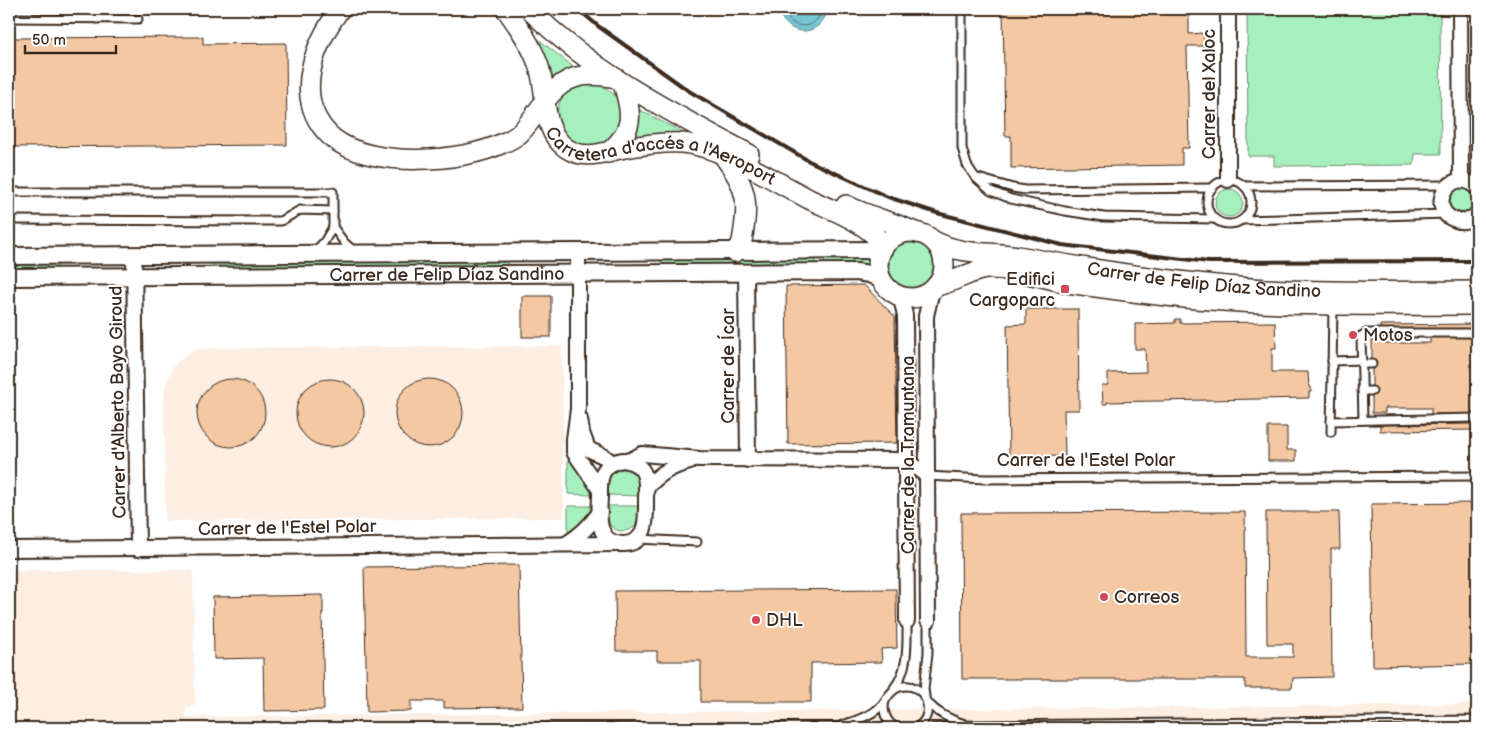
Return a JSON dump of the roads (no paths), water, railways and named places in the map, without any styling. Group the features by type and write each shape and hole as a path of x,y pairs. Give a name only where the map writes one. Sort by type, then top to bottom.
{"main road":[{"path":"340,9 325,32 316,51 309,92 320,124 335,140 345,146 374,155 411,158 435,159 481,152 516,136 544,101 566,82 589,75 618,81 630,110 628,127 621,140 608,153"},
{"name":"Carretera d'accés a l'Aeroport","path":"506,9 534,55 542,75 544,101 554,136 575,152 584,155 608,153 643,146 681,143 696,145 723,155 856,223 879,239 883,249"},
{"name":"Carretera d'accés a l'Aeroport","path":"529,9 560,38 618,81 674,114 838,202 868,216 901,225 917,233"},
{"path":"723,155 739,176 744,186 746,201 742,241 740,247 735,252"},
{"path":"906,233 917,233 934,241 941,251 944,262 942,276 934,288 920,297 900,296 889,287 879,262 883,249 896,236 906,233"},
{"name":"Carrer de Felip Díaz Sandino","path":"934,241 947,248 966,252 1009,255 1118,274 1333,298 1477,305"},
{"name":"Carrer de Felip Díaz Sandino","path":"934,288 948,284 976,271 991,269 1164,296 1258,303 1477,290"}],"street":[{"name":"Carrer del Xaloc","path":"1228,9 1228,180"},
{"path":"1460,9 1468,184 1445,190 1441,202 1446,214 1457,221 1470,220 1477,216"},
{"name":"Carrer de Felip Díaz Sandino","path":"9,256 735,252 883,249"},
{"path":"578,253 578,409 574,452 600,490"},
{"name":"Carrer d'Alberto Bayo Giroud","path":"134,255 138,549"},
{"name":"Carrer de Ícar","path":"746,272 748,460"},
{"name":"Carrer de Felip Díaz Sandino","path":"9,277 856,272 869,274 889,287"},
{"name":"Carrer de la Tramuntana","path":"889,287 902,303 905,315 907,621"},
{"name":"Carrer de la Tramuntana","path":"928,621 926,316 934,288"},
{"path":"578,409 582,434 588,449 606,457 612,463"},
{"path":"629,460 637,464 643,471 646,479 647,524 644,532 638,539 622,544 611,541 604,534 599,524 600,478 605,469 612,463 629,460 642,454 700,460 906,460 927,476"},
{"path":"646,488 655,479 673,467 700,460"},
{"path":"566,544 589,528 600,512"},
{"name":"Carrer de l'Estel Polar","path":"9,549 622,544"}],"lane":[{"path":"97,9 97,19"},
{"path":"962,9 962,148 967,165 975,177 991,191 1065,211 1104,217 1213,219 1224,225 1237,223 1248,214 1251,200 1249,192 1244,186 1234,180 1228,180 1211,188 1208,193 1206,207 1213,219"},
{"path":"9,18 138,19"},
{"path":"975,177 1025,190 1211,188"},
{"path":"1244,186 1468,184"},
{"path":"9,192 333,192 334,227 344,242 358,254"},
{"path":"9,220 281,220 300,210 333,211"},
{"path":"1243,220 1446,214"},
{"path":"312,254 324,242 334,227"},
{"path":"1331,432 1333,298"},
{"path":"1363,420 1361,336 1366,333 1477,333"},
{"path":"1332,361 1372,364"},
{"path":"1362,391 1372,391"},
{"path":"1332,420 1477,418"},
{"name":"Carrer de l'Estel Polar","path":"927,476 985,479 1477,476"},
{"path":"638,539 698,542"},
{"path":"835,726 857,721 880,707 899,682 906,663 907,621"},
{"path":"915,728 922,724 927,716 924,689 928,653 928,621"},
{"path":"892,690 906,686 914,687 934,710 947,717 973,725"},
{"path":"886,698 884,706 886,718 896,728"},
{"path":"934,728 973,725 1477,720"},
{"path":"502,728 835,726 862,728"}],"water":[{"path":"778,9 828,9 824,19 818,26 811,30 803,31 795,30 788,25 782,19"}],"railway":[{"path":"578,9 598,26 689,91 809,161 888,197 937,213 1062,245 1209,262 1477,261"}],"place":[{"name":"Edifici Cargoparc","path":"1065,289"},
{"name":"Motos","path":"1353,335"},
{"name":"Correos","path":"1104,597"},
{"name":"DHL","path":"756,620"}]}
